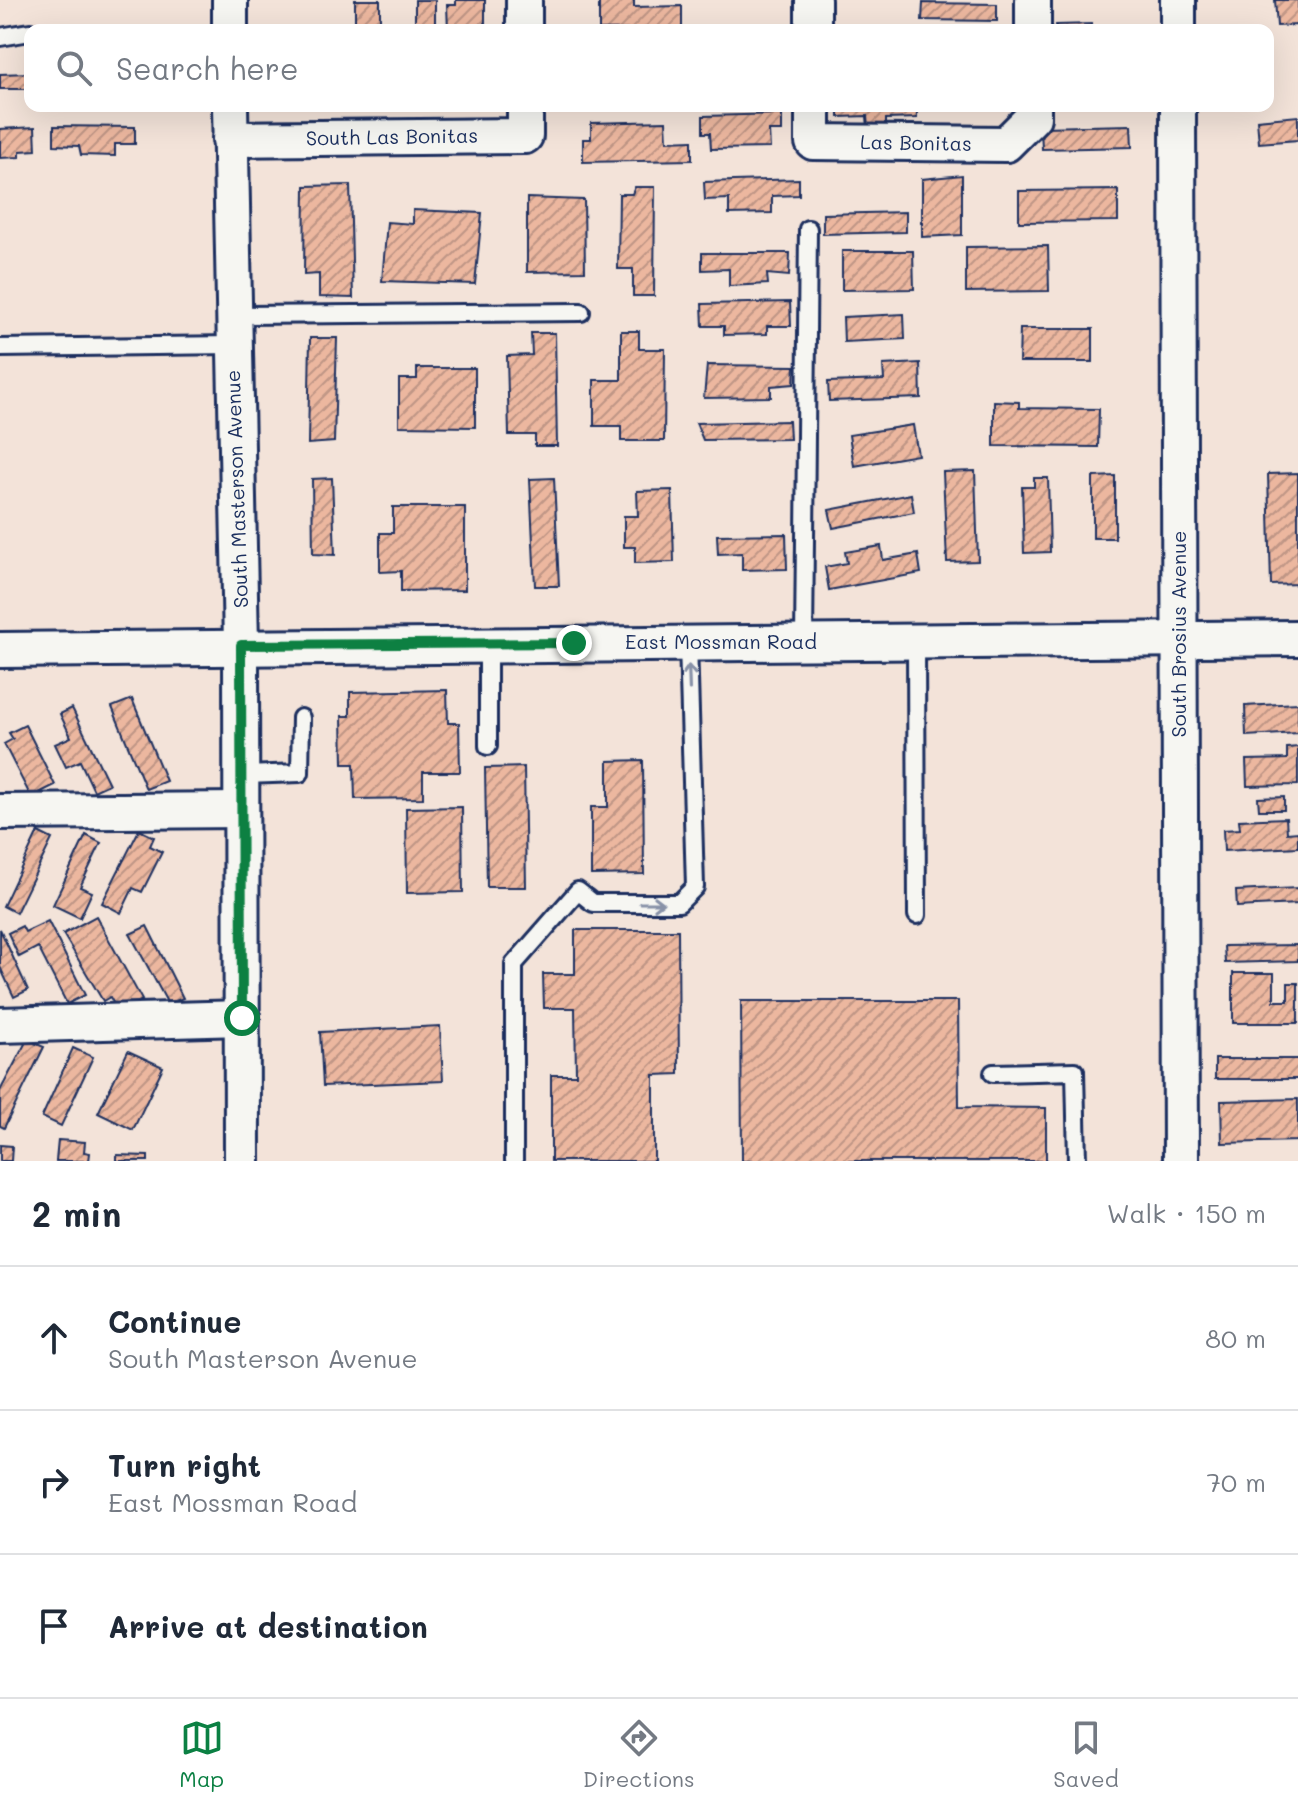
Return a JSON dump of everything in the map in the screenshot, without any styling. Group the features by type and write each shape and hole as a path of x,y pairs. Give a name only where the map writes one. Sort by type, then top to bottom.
{"street":[{"path":"230,0 230,24"},
{"path":"524,0 524,24"},
{"path":"813,0 813,24"},
{"path":"1033,0 1033,24"},
{"path":"1178,0 1178,24"},
{"name":"South Las Bonitas","path":"230,122 525,136 525,112"},
{"name":"Las Bonitas","path":"813,112 813,142 991,144 1006,144 1033,117 1033,112"},
{"name":"South Brosius Avenue","path":"1178,112 1181,1161"},
{"name":"South Masterson Avenue","path":"230,122 241,645 242,1161"},
{"name":"East Mossman Road","path":"0,650 241,645 1298,638"},
{"path":"0,812 241,810"},
{"path":"0,1025 242,1018"}],"lane":[{"path":"0,37 24,33"},
{"path":"804,642 808,229"},
{"path":"0,348 233,330 581,312"},
{"path":"916,641 917,915"},
{"path":"514,1161 514,964 578,891 593,903 679,903 695,887 688,642"},
{"path":"488,644 488,746"},
{"path":"242,775 300,773 301,718"},
{"path":"993,1073 1075,1071 1077,1161"}],"building":[{"path":"355,0 380,0 380,24 355,24"},
{"path":"415,0 435,0 435,24 415,24"},
{"path":"456,0 485,0 485,24 448,24 447,5 456,5"},
{"path":"599,0 634,0 634,7 682,6 682,24 599,24"},
{"path":"1275,0 1298,0 1298,25 1277,26"},
{"path":"923,3 997,4 997,21 922,20"},
{"path":"24,73 24,89 0,89 0,74"},
{"path":"839,112 917,112 917,118 886,119 886,127 868,128 867,116 839,117"},
{"path":"782,114 782,131 769,131 770,148 711,149 710,133 703,133 703,116"},
{"path":"1298,116 1298,140 1259,143 1257,120"},
{"path":"666,121 667,141 692,140 692,160 583,162 583,139 591,139 591,123"},
{"path":"1131,125 1132,147 1042,149 1041,127"},
{"path":"54,126 135,127 135,144 115,144 115,156 81,155 79,146 54,145"},
{"path":"35,127 36,150 20,151 20,157 0,158 0,129"},
{"path":"962,175 962,235 922,237 922,179"},
{"path":"799,179 799,195 772,196 772,213 729,214 729,199 705,200 704,182"},
{"path":"350,185 353,298 319,297 319,274 304,275 305,186"},
{"path":"635,187 655,187 654,296 633,296 633,269 618,269 619,194 632,194"},
{"path":"1118,190 1118,221 1019,222 1019,191"},
{"path":"527,198 584,200 585,271 527,272"},
{"path":"413,210 482,213 475,284 382,281 387,222 413,224"},
{"path":"906,212 906,232 823,234 823,214"},
{"path":"1048,246 1049,291 966,292 966,247"},
{"path":"842,251 913,251 914,289 842,290"},
{"path":"702,253 790,253 789,276 767,274 768,284 729,286 729,269 702,270"},
{"path":"790,302 791,326 767,326 767,334 724,335 724,326 703,326 702,304"},
{"path":"904,314 905,339 844,342 843,317"},
{"path":"1020,329 1093,329 1093,362 1019,362"},
{"path":"621,331 639,331 639,349 665,349 664,441 621,441 621,426 594,426 594,380 621,380"},
{"path":"531,333 555,333 557,446 535,446 535,435 509,435 507,356 532,355"},
{"path":"310,338 337,338 334,442 308,444"},
{"path":"920,363 921,398 829,401 828,382 884,380 883,365"},
{"path":"707,365 795,366 794,384 771,386 771,397 704,398"},
{"path":"417,368 475,368 475,427 399,426 399,379 417,379"},
{"path":"994,401 1019,402 1019,408 1099,409 1098,447 994,446"},
{"path":"789,421 790,439 703,440 696,423"},
{"path":"913,425 918,455 854,466 849,435"},
{"path":"975,471 978,561 947,562 943,472"},
{"path":"1298,473 1298,584 1271,585 1268,474"},
{"path":"1115,476 1115,538 1093,538 1093,477"},
{"path":"332,478 335,555 313,554 312,479"},
{"path":"554,478 559,586 535,586 530,479"},
{"path":"1034,478 1048,478 1050,552 1024,553 1022,487 1034,487"},
{"path":"672,490 674,562 635,563 635,547 624,547 624,516 638,516 637,491"},
{"path":"911,494 914,512 833,528 829,510"},
{"path":"393,507 465,507 465,590 401,591 401,571 380,572 380,533 393,533"},
{"path":"786,534 787,569 742,570 742,553 718,554 717,535"},
{"path":"881,546 883,560 918,554 921,573 829,590 825,567 847,563 845,552"},
{"path":"447,690 448,723 459,723 460,772 423,772 423,798 355,799 354,764 343,764 342,716 350,716 350,692"},
{"path":"132,699 166,781 146,789 112,707"},
{"path":"1298,703 1298,733 1246,736 1245,706"},
{"path":"72,708 109,784 94,791 80,761 66,767 55,744 71,737 60,714"},
{"path":"25,725 55,785 31,797 4,744 13,739 9,733"},
{"path":"1298,747 1298,785 1247,786 1246,760 1287,759 1287,748"},
{"path":"643,760 644,874 591,875 591,807 608,807 608,761"},
{"path":"524,767 526,887 487,887 485,768"},
{"path":"1284,797 1284,810 1259,810 1258,798"},
{"path":"462,807 463,892 407,893 406,808"},
{"path":"1286,818 1287,833 1298,832 1298,847 1224,851 1223,830 1240,829 1239,820"},
{"path":"139,830 154,837 150,846 162,852 142,892 133,888 121,913 102,903"},
{"path":"38,832 52,839 16,913 3,906"},
{"path":"86,835 101,843 80,887 92,892 80,918 53,905"},
{"path":"1298,888 1298,904 1237,907 1236,891"},
{"path":"96,916 142,1000 119,1013 110,997 103,1001 63,934"},
{"path":"48,921 85,995 67,1004 38,947 19,957 8,933 22,926 25,932"},
{"path":"147,926 183,998 168,1004 130,934"},
{"path":"0,929 28,990 14,997 0,967"},
{"path":"575,930 678,930 679,1074 654,1075 654,1161 551,1161 551,1075 576,1075 575,1008 544,1008 543,974 575,974"},
{"path":"1298,945 1298,961 1225,963 1224,946"},
{"path":"1233,973 1274,973 1274,1001 1288,1001 1288,983 1298,983 1298,1023 1233,1023"},
{"path":"741,1001 958,1001 959,1107 1046,1108 1046,1161 742,1161"},
{"path":"440,1026 443,1081 323,1086 320,1032"},
{"path":"27,1040 44,1047 4,1128 0,1126 0,1091"},
{"path":"73,1048 93,1057 61,1126 42,1117"},
{"path":"128,1051 163,1067 133,1130 98,1113"},
{"path":"1215,1059 1298,1059 1298,1079 1215,1079"},
{"path":"1298,1099 1298,1141 1222,1143 1221,1101"},
{"path":"58,1140 85,1142 84,1152 90,1153 89,1161 56,1161"},
{"path":"0,1145 12,1146 11,1161 0,1161"},
{"path":"117,1155 148,1156 148,1161 117,1161"}],"route":[{"path":"242,1018 241,645 574,643"}]}
